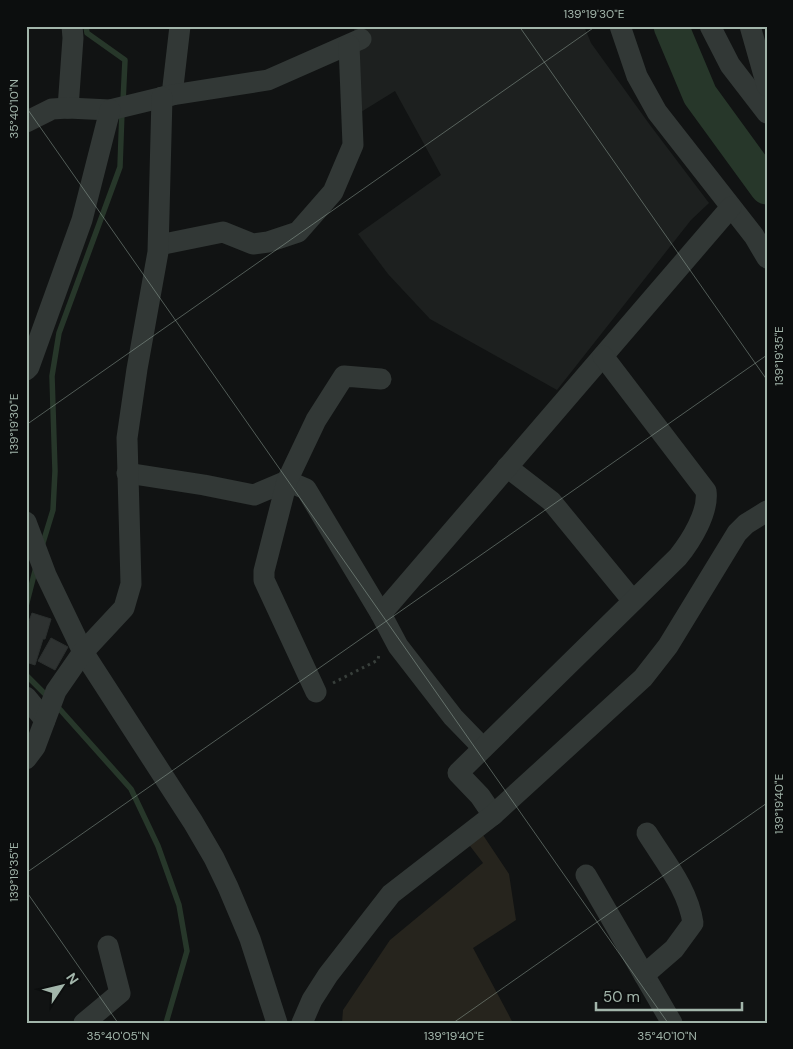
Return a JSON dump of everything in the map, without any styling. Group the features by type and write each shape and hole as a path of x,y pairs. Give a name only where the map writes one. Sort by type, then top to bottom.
{"street":[{"path":"68,108 73,38 72,26"},
{"path":"26,759 35,747 56,692 83,652 124,608 131,584 126,438 159,245 167,96 180,26"},
{"path":"620,26 638,76 657,112 754,236 767,258"},
{"path":"710,26 730,65 767,114"},
{"path":"750,26 767,86"},
{"path":"26,122 52,109 119,108 167,96 268,80 355,42 353,145 333,192 298,232 268,242 253,244 222,232 159,245"},
{"path":"26,370 29,367 82,220 119,108"},
{"path":"384,619 507,467 732,207"},
{"path":"493,815 480,796 458,773 678,557 689,544 707,500 706,491 603,356"},
{"path":"316,692 264,580 264,571 287,481 316,420 344,376 381,379"},
{"path":"507,467 551,501 633,601"},
{"path":"127,473 204,484 254,495 287,481 306,489 384,619 398,646 453,718 484,748"},
{"path":"302,1023 312,1000 328,974 391,894 493,815 643,678 668,646 737,533 746,524 767,511"},
{"path":"30,531 46,573 83,652 193,822 214,858 244,924 277,1023"},
{"path":"26,697 46,718"},
{"path":"644,975 674,949 693,923 684,892 647,833"},
{"path":"586,875 672,1023"},
{"path":"84,1023 120,993 108,946"}],"path":[{"path":"316,692 378,660 384,619"}],"shaded area":[{"path":"354,26 584,26 591,43 709,203 691,220 557,390 430,319 388,274 358,234 441,175 395,91 361,112"},
{"path":"481,832 509,874 516,920 473,948 513,1023 342,1023 343,1010 390,940 483,863 467,842"}],"building":[{"path":"32,613 51,619 35,665 26,662 28,635 26,635 26,629"},
{"path":"51,638 68,647 55,670 38,661"}],"waterway":[{"path":"86,26 87,33 125,60 123,102"},
{"path":"671,26 700,95 767,187"},
{"path":"42,546 53,510 55,471 52,376 59,333 120,167 122,111"},
{"path":"26,606 36,567"},
{"path":"26,675 49,698"},
{"path":"56,705 131,789 158,846 179,905 187,951 166,1023"}]}
